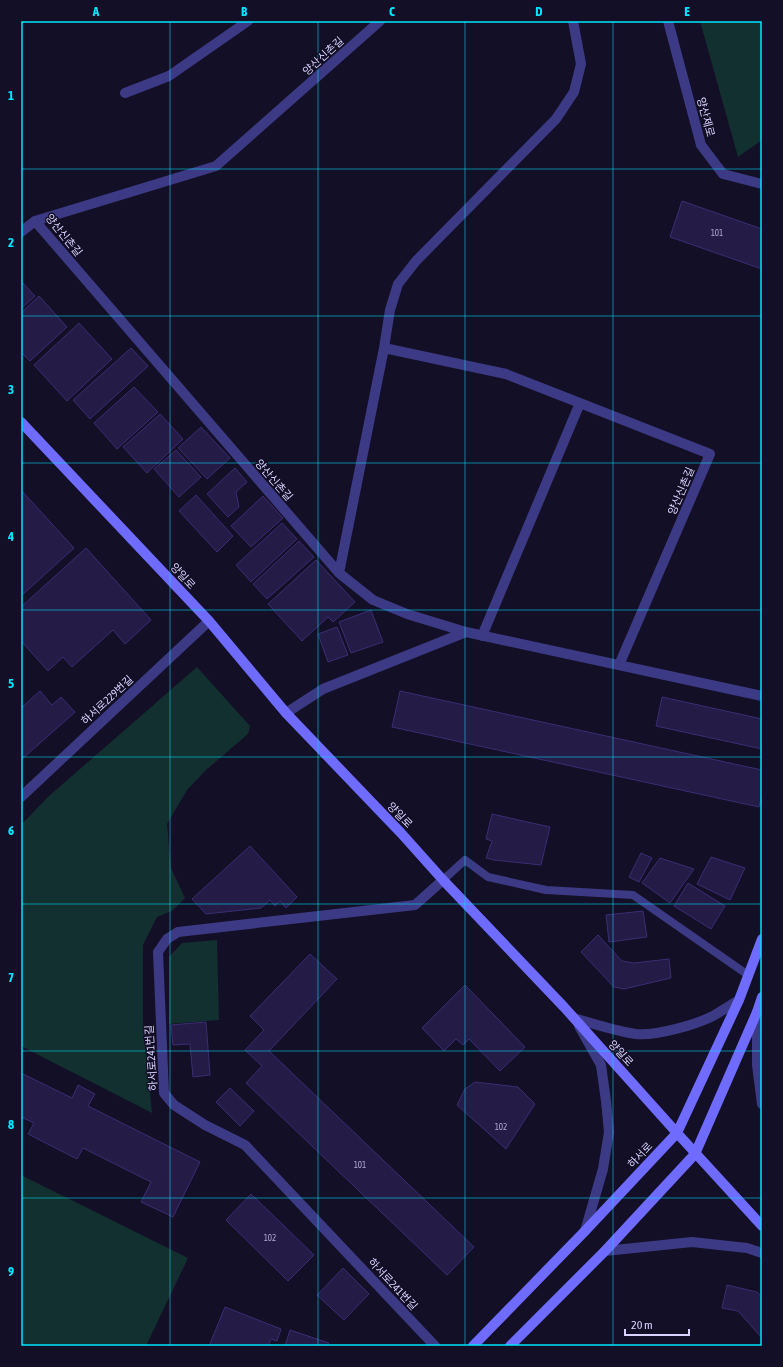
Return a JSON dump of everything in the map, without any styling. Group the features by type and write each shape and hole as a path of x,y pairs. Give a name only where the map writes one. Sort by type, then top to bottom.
{"main road":[{"name":"양일로","path":"21,422 209,621 286,713 401,833 443,880 574,1018 695,1154 762,1226"},
{"name":"하서로","path":"473,1346 585,1231 677,1133 739,1000 762,939"},
{"path":"510,1346 605,1251 695,1154 757,1012 762,997"}],"street":[{"path":"125,93 169,76 248,21"},
{"name":"양산신촌길","path":"380,21 216,166 35,220 339,573 373,600 407,614 482,636 762,696"},
{"path":"339,573 384,348 390,310 398,284 416,261 556,119 574,92 581,64 573,21"},
{"name":"양산제로","path":"668,21 701,145 724,174 762,184"},
{"path":"21,232 35,220"},
{"name":"양산신촌길","path":"384,348 506,374 710,454 619,665"},
{"path":"482,636 580,403"},
{"name":"하서로229번길","path":"21,797 209,621"},
{"path":"286,713 323,689 466,632"},
{"name":"하서로241번길","path":"435,1346 245,1145 205,1125 174,1105 164,1093 158,952 167,939 178,932 415,905 443,880"},
{"path":"574,1018 613,1029 638,1034 663,1032 692,1024 712,1016 739,1000"},
{"path":"757,1012 757,1065 762,1104"},
{"path":"574,1018 601,1065 609,1132 603,1169 585,1231"},
{"path":"605,1251 692,1242 748,1248 762,1252"}],"lane":[{"path":"443,880 465,860 488,877 546,890 633,895 748,975"}],"green space":[{"path":"700,21 762,21 762,140 738,157"},
{"path":"197,667 250,726 248,734 206,770 187,790 167,824 171,868 185,898 172,911 157,917 143,945 143,1022 152,1113 21,1046 21,825 49,796"},
{"path":"217,940 219,1020 169,1024 169,957 182,943"},
{"path":"21,1175 188,1258 146,1346 21,1346"}],"building":[{"path":"682,201 762,229 762,269 670,237"},
{"path":"21,281 35,296 21,309"},
{"path":"39,296 67,327 30,361 21,352 21,313"},
{"path":"79,323 112,359 67,401 34,365"},
{"path":"131,348 148,366 90,419 73,400"},
{"path":"134,387 158,412 117,449 94,423"},
{"path":"160,414 183,439 147,473 123,447"},
{"path":"201,427 230,458 207,479 178,448"},
{"path":"176,450 201,477 179,497 154,469"},
{"path":"235,468 247,482 236,492 239,507 228,517 207,494"},
{"path":"21,490 74,548 21,596"},
{"path":"196,495 233,536 217,552 179,511"},
{"path":"263,496 283,518 251,547 231,526"},
{"path":"282,523 297,539 251,582 236,565"},
{"path":"299,541 314,557 267,599 253,584"},
{"path":"86,548 151,620 125,644 113,630 72,667 63,657 48,671 21,641 21,607"},
{"path":"316,560 355,602 333,622 328,617 302,641 268,604"},
{"path":"371,610 383,642 351,653 339,622"},
{"path":"337,627 348,655 328,662 318,634"},
{"path":"40,691 52,705 61,697 75,712 21,760 21,708"},
{"path":"400,691 762,770 762,793 759,807 392,727"},
{"path":"662,697 762,719 762,749 656,726"},
{"path":"492,814 550,827 541,865 486,858 492,841 486,839"},
{"path":"250,846 297,897 286,908 280,901 275,906 270,900 261,908 206,914 192,899"},
{"path":"641,853 652,858 639,882 629,877"},
{"path":"711,857 745,868 730,900 697,884"},
{"path":"660,858 694,869 670,903 642,883"},
{"path":"688,883 725,906 711,929 674,906"},
{"path":"643,911 647,937 609,942 606,915"},
{"path":"598,935 622,961 634,963 669,959 671,978 624,989 614,987 581,952"},
{"path":"310,954 337,979 269,1051 474,1247 447,1275 246,1083 262,1066 245,1050 264,1030 250,1016"},
{"path":"465,985 525,1047 500,1071 469,1039 463,1045 456,1039 444,1051 422,1028"},
{"path":"206,1022 210,1075 193,1077 190,1044 173,1045 171,1025"},
{"path":"21,1073 72,1098 78,1085 95,1094 88,1106 200,1162 173,1217 141,1202 151,1182 83,1148 77,1159 28,1134 34,1123 21,1117"},
{"path":"475,1082 518,1087 535,1104 506,1149 457,1105 465,1089"},
{"path":"230,1088 254,1111 240,1126 216,1102"},
{"path":"251,1194 314,1255 288,1281 226,1220"},
{"path":"343,1268 369,1294 344,1320 317,1295"},
{"path":"727,1285 757,1292 762,1297 762,1338 738,1311 722,1308"},
{"path":"225,1307 281,1329 277,1341 271,1339 268,1346 209,1346"},
{"path":"290,1330 329,1343 327,1346 285,1346"}]}
